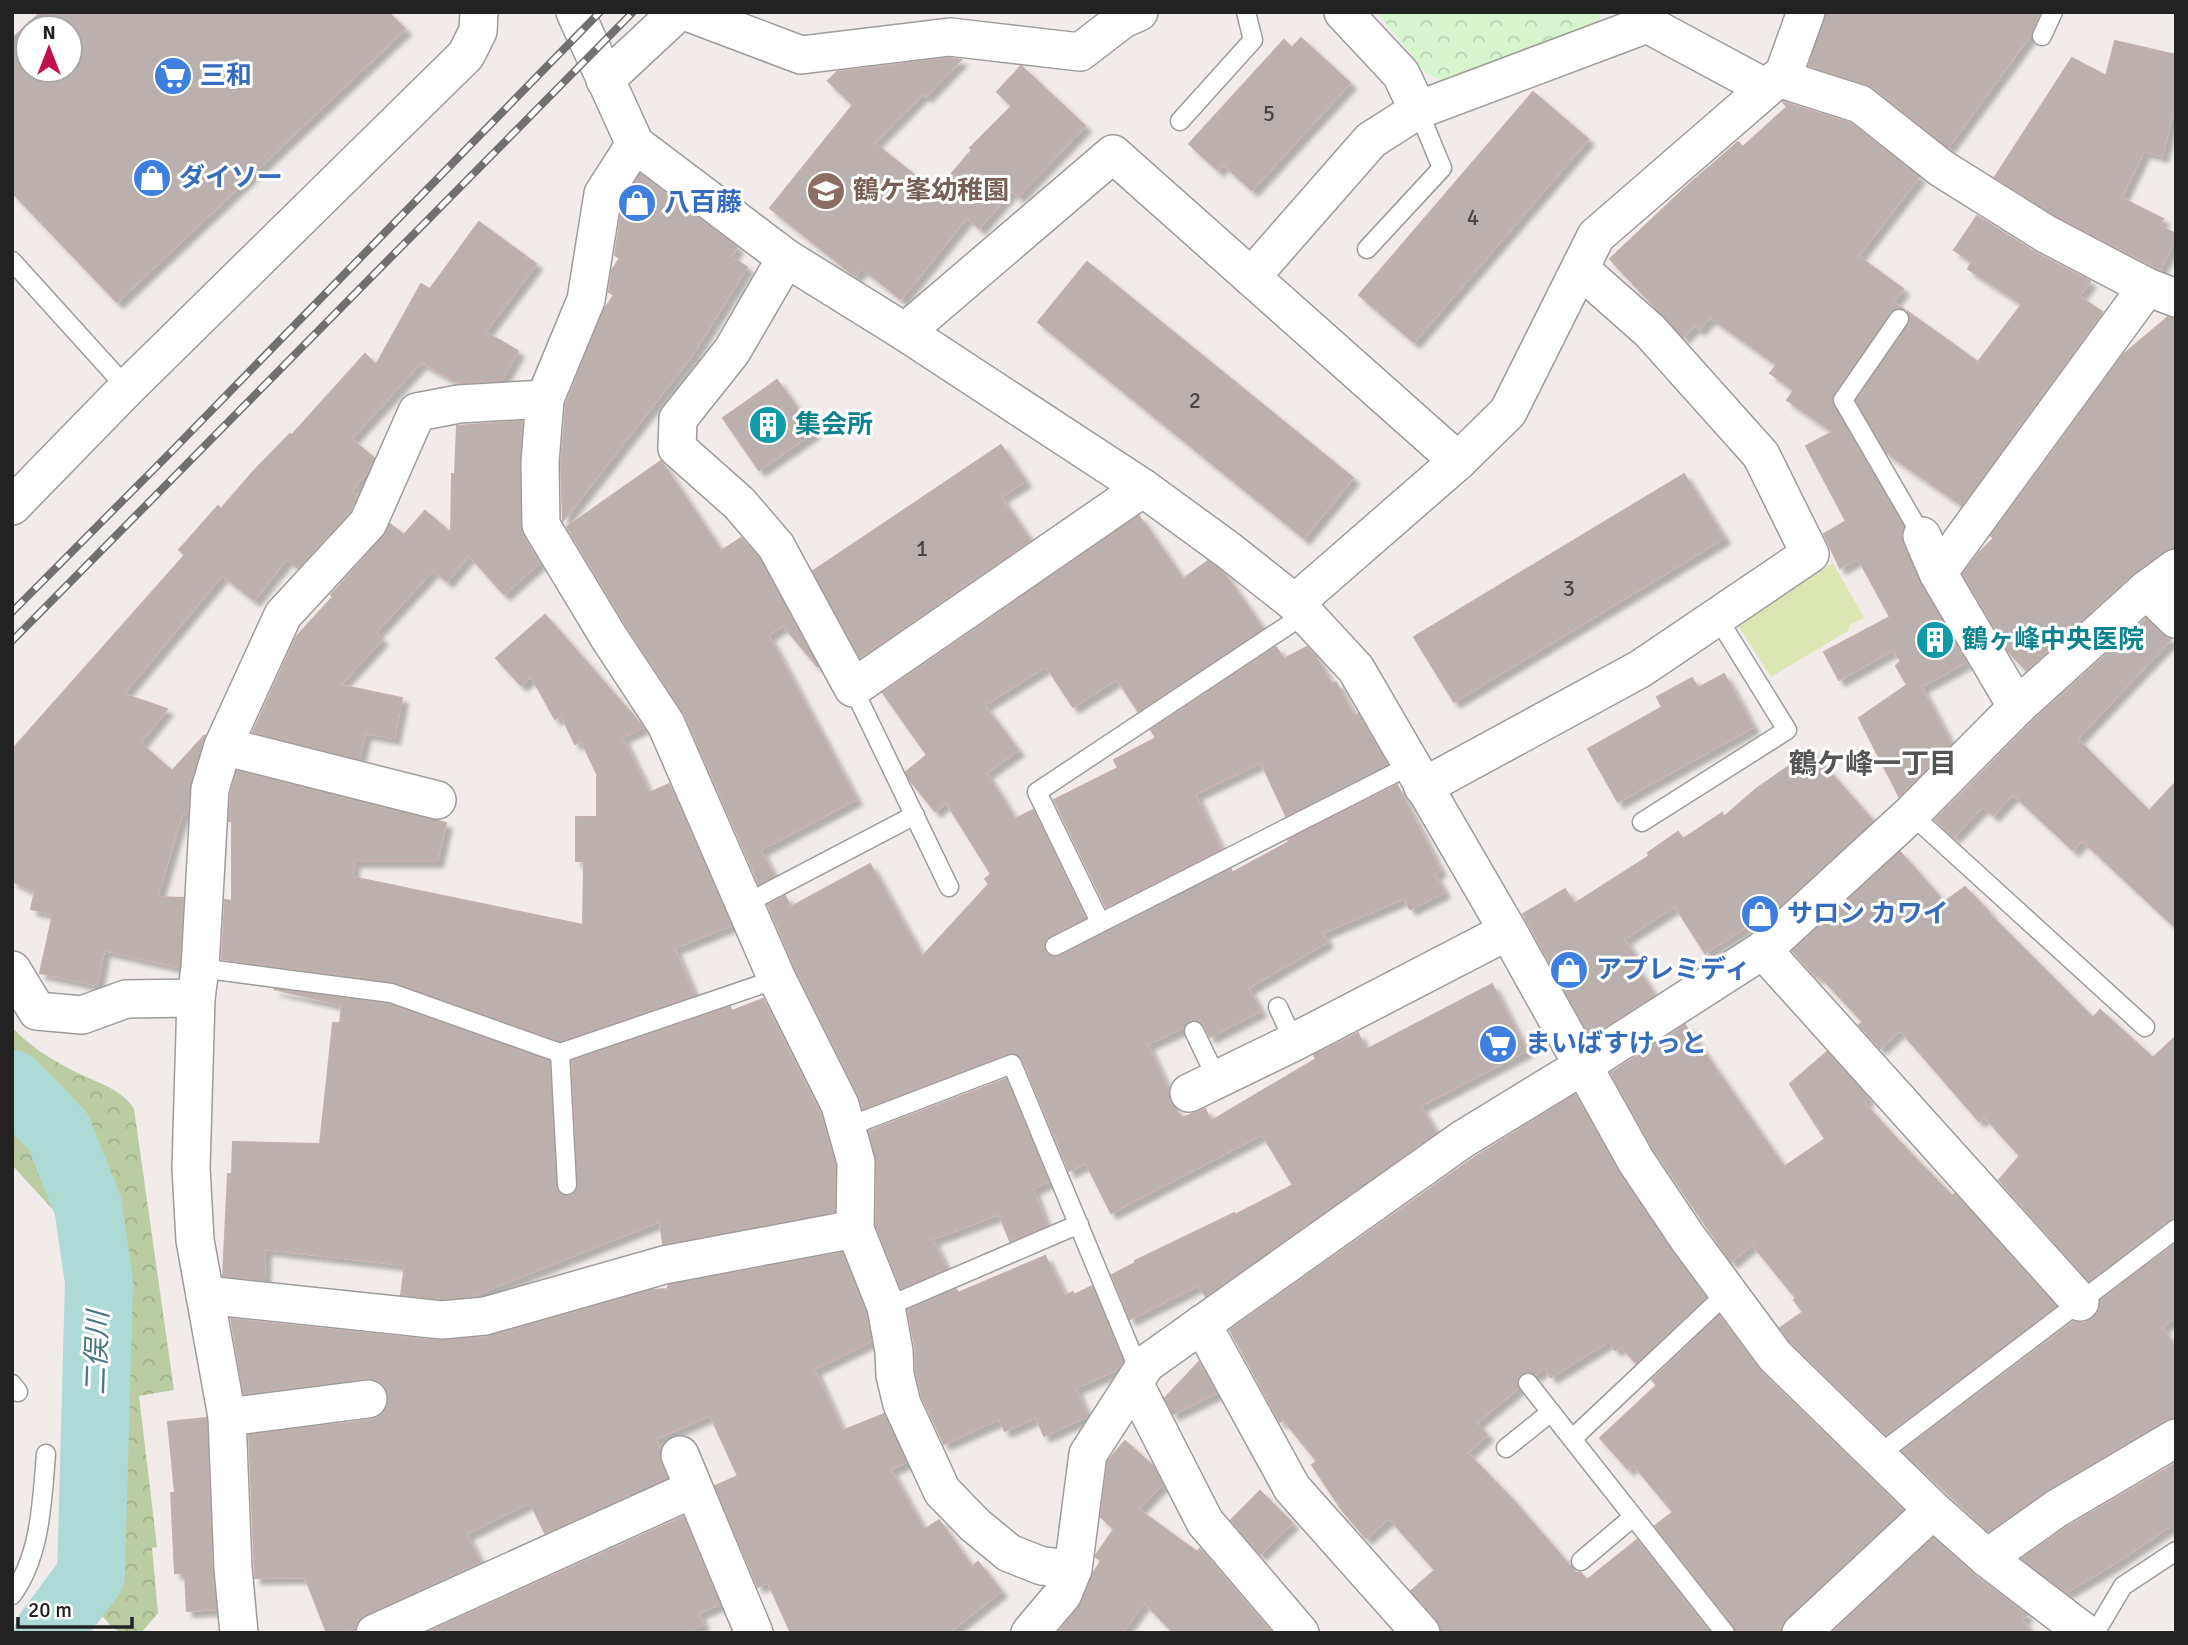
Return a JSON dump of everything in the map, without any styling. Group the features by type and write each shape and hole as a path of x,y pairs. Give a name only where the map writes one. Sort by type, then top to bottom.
{"street":[{"path":"12,506 127,388 466,55 478,31 479,12"},
{"path":"575,12 635,144 786,258 905,332 1143,488 1228,550 1300,608 1356,669 1508,931 1636,1161 1687,1237 1775,1356 1933,1510 1987,1558 2085,1633"},
{"path":"605,80 678,12"},
{"path":"687,12 801,55 950,37 1080,52 1129,14"},
{"path":"1343,12 1401,74 1418,110"},
{"path":"1300,608 1508,412 1596,236 1784,72 1806,12"},
{"path":"1251,277 1371,140 1418,110 1643,18 1772,83 1860,104 1941,168 1987,197 2046,234 2161,293 1938,573"},
{"path":"635,144 603,194 586,300 545,400 540,462 541,524 608,636 666,724 777,979 840,1105 856,1162 855,1228 887,1307 895,1375 902,1404 942,1491 975,1525 1009,1553 1042,1566 1073,1569"},
{"path":"905,332 1113,154 1458,461"},
{"path":"786,258 732,351 678,419 677,448 739,503 776,546 853,688 1143,488"},
{"path":"1417,776 1640,669 1810,554 1761,455 1650,331 1580,269"},
{"path":"239,1633 233,1568 227,1417 195,1240 191,1168 198,983 210,789 223,746 282,615 368,523 417,412 458,404 545,400"},
{"path":"1922,536 1938,573 2017,707"},
{"path":"1030,1633 1063,1594 1073,1569 1088,1454 1146,1364 1463,1139 1763,950 1911,814 2017,707 2146,590 2176,568"},
{"path":"2146,590 2176,619"},
{"path":"223,746 437,800"},
{"path":"1203,1086 1508,931"},
{"path":"1763,950 2080,1302"},
{"path":"12,970 37,1011 82,1015 126,999 198,983"},
{"path":"205,1295 442,1320 485,1316 664,1265 855,1228"},
{"path":"1202,1324 1292,1488 1421,1633"},
{"path":"1137,1378 1205,1522 1300,1633"},
{"path":"227,1417 368,1399"},
{"path":"1987,1558 2056,1509 2176,1438"},
{"path":"680,1455 754,1633"},
{"path":"375,1633 693,1489"},
{"path":"1801,1633 1933,1510"}],"lane":[{"path":"1180,121 1253,40 1246,12"},
{"path":"2042,36 2053,12"},
{"path":"1367,249 1442,168 1418,110"},
{"path":"12,261 127,388"},
{"path":"1899,319 1843,400 1922,536"},
{"path":"1100,922 1037,792 1300,608"},
{"path":"1642,822 1787,730 1717,617"},
{"path":"853,688 949,887"},
{"path":"1055,946 1100,922 1417,776"},
{"path":"1911,814 2145,1027"},
{"path":"745,904 915,815"},
{"path":"198,983 391,993 560,1053 777,979"},
{"path":"1278,1007 1294,1042"},
{"path":"1194,1031 1203,1086"},
{"path":"560,1053 567,1185"},
{"path":"846,1127 1012,1064 1079,1223 1137,1378"},
{"path":"887,1307 1079,1223"},
{"path":"1877,1456 2176,1230"},
{"path":"1572,1439 1728,1292"},
{"path":"1528,1384 1724,1633"},
{"path":"1506,1448 1551,1412"},
{"path":"12,1595 34,1549 46,1454"},
{"path":"1581,1561 1633,1517"},
{"path":"2095,1633 2123,1586 2176,1550"}],"green space":[{"path":"1377,12 1600,12 1600,22 1446,81 1426,73"},
{"path":"1833,563 1864,618 1849,625 1848,631 1771,677 1734,619"},
{"path":"12,1027 47,1056 114,1090 134,1109 174,1390 139,1396 157,1547 152,1548 158,1613 141,1633 117,1630 99,1612 114,1550 66,1524 65,1430 70,1276 68,1244 56,1213 12,1165"}],"building":[{"path":"41,12 388,12 405,29 117,302 12,192 12,39 14,37 14,84 84,84 84,14 39,14"},
{"path":"1826,12 2040,12 2031,34 1948,147 1873,87 1809,66"},
{"path":"1301,38 1350,83 1252,190 1223,164 1218,170 1189,144 1284,40 1292,48"},
{"path":"2115,41 2176,55 2176,99 2162,156 2144,151 2121,198 2163,219 2159,226 2176,234 2160,269 2056,216 1995,177 2072,58 2106,76"},
{"path":"950,58 961,60 926,96 923,93 874,143 936,192 972,150 970,148 1012,106 997,92 1021,66 1085,126 1018,196 1012,190 979,228 967,217 901,299 862,268 855,276 770,208 853,105 828,81 837,72"},
{"path":"1533,92 1588,139 1414,342 1359,295"},
{"path":"1783,102 1850,123 1919,177 1858,256 1903,289 1893,302 1903,309 1895,309 1890,313 1832,400 1904,527 1901,534 1903,544 1919,581 1966,662 1921,687 1951,744 1899,796 1859,718 1907,685 1896,666 1901,661 1893,650 1839,680 1824,652 1890,617 1858,558 1840,568 1824,534 1846,521 1806,446 1833,432 1787,400 1794,390 1770,373 1777,365 1710,317 1699,329 1695,325 1683,337 1610,259 1738,142 1743,147 1787,107"},
{"path":"640,174 737,247 731,257 747,267 692,355 563,521 561,463 566,404 604,310 614,295 609,292 612,270 620,258 615,255 623,202"},
{"path":"1977,216 2036,253 2090,281 2079,296 2102,312 1962,505 1887,453 1856,401 1908,325 1908,312 1978,362 2022,304 1968,269 1972,262 1954,250"},
{"path":"479,222 536,264 485,332 518,351 501,381 459,383 421,362 351,439 374,458 369,469 351,491 357,496 350,511 298,568 287,558 254,600 222,575 123,694 167,709 140,743 172,771 205,735 190,783 188,815 182,814 157,897 183,898 179,967 104,950 97,985 40,973 53,914 31,909 35,891 12,881 12,750 185,555 179,550 218,506 221,509 365,354 376,365 421,284 430,289"},
{"path":"1087,262 1353,478 1304,538 1038,322"},
{"path":"2168,317 2176,318 2176,547 2164,551 2132,574 2026,670 2008,651 1963,574 1994,538 1991,536 2123,355"},
{"name":"集会所","path":"777,380 814,432 759,470 723,418"},
{"path":"522,421 519,462 520,525 523,536 539,563 504,594 469,555 447,581 433,570 375,633 382,639 340,685 402,698 394,738 365,733 359,759 253,732 296,637 383,537 390,524 404,535 425,511 451,533 452,474 455,474 457,426"},
{"path":"1001,445 1025,481 1001,497 1030,540 860,657 813,571"},
{"path":"661,461 721,551 741,538 759,558 818,667 783,625 768,635 856,799 760,850 774,876 759,884 685,715 626,625 567,527"},
{"path":"1684,474 1724,538 1454,702 1414,637"},
{"path":"1139,516 1183,579 1208,561 1224,573 1263,629 1138,711 1117,679 1073,707 1046,666 984,705 1018,750 986,773 1015,819 1033,810 1085,918 1049,936 1044,945 1045,952 1054,957 1060,956 1231,869 1232,873 1289,842 1288,840 1397,785 1440,870 1434,874 1444,892 1410,909 1404,898 1322,933 1327,942 1248,988 1260,1011 1210,1037 1201,1019 1189,1021 1184,1027 1147,1044 1168,1090 1170,1102 1182,1118 1205,1109 1211,1121 1316,1059 1314,1055 1358,1033 1366,1050 1492,984 1526,1051 1420,1106 1436,1133 1206,1296 1198,1285 1130,1319 1112,1275 1135,1261 1293,1185 1262,1134 1111,1213 1086,1163 1069,1171 1023,1060 1014,1053 863,1109 768,905 785,896 791,907 870,864 922,957 989,884 985,879 991,874 946,802 935,811 910,780 906,772 927,755 883,693"},
{"path":"545,615 643,727 622,737 649,793 669,784 731,925 674,948 694,995 560,1041 393,982 222,959 225,900 232,901 232,821 229,821 231,793 237,771 446,823 437,861 354,861 352,877 583,925 584,861 576,861 576,817 597,817 597,774 581,740 575,744 561,715 555,719 531,676 521,685 496,658"},
{"path":"2146,619 2161,634 2171,639 2077,739 2149,811 2176,782 2176,928 2082,840 2073,850 2013,794 1993,815 1983,806 1953,837 1935,820 2032,722"},
{"path":"1276,647 1284,659 1307,647 1332,685 1336,682 1354,716 1358,714 1387,765 1286,816 1261,762 1195,794 1221,849 1106,907 1054,800 1118,768 1114,760 1156,738 1151,730"},
{"path":"1724,674 1753,727 1618,802 1588,749 1662,707 1657,697 1692,678 1698,688"},
{"path":"1811,751 1873,821 1766,919 1755,924 1753,922 1705,953 1675,906 1624,939 1635,956 1631,959 1654,995 1590,1036 1523,914 1565,889 1574,904 1649,856 1648,853 1678,832 1683,839 1722,813 1724,817 1756,789"},
{"path":"1900,852 1944,902 1965,887 2093,1018 2100,1010 2153,1058 2176,1036 2176,1218 2169,1220 2089,1281 1999,1180 2020,1156 1984,1116 1979,1121 1900,1030 1880,1048 1859,1025 1863,1022 1793,951"},
{"path":"274,989 388,1004 549,1061 556,1186 558,1192 567,1196 574,1194 578,1184 572,1061 730,1007 732,1011 763,999 820,1113 835,1165 834,1212 663,1244 660,1221 472,1296 442,1299 401,1295 405,1265 265,1249 264,1280 223,1276 228,1174 232,1174 233,1142 320,1144 333,1023 340,1023 342,1005"},
{"path":"1685,1025 1784,1167 1825,1139 1790,1084 1827,1052 1868,1098 1863,1102 1952,1196 1955,1194 2056,1306 1886,1435 1780,1328 1803,1312 1794,1300 1796,1298 1752,1244 1731,1262 1654,1150 1611,1073"},
{"path":"1006,1079 1048,1181 1033,1189 1046,1226 1010,1241 999,1214 932,1239 946,1269 901,1288 876,1225 877,1162 869,1131"},
{"path":"1575,1095 1619,1173 1706,1297 1636,1363 1621,1346 1615,1350 1609,1341 1551,1377 1545,1367 1535,1375 1527,1372 1522,1374 1517,1379 1518,1388 1476,1423 1487,1435 1467,1453 1510,1497 1576,1573 1580,1572 1587,1580 1637,1540 1710,1633 1441,1633 1437,1619 1411,1591 1435,1570 1389,1518 1366,1538 1342,1510 1312,1465 1317,1461 1283,1419 1280,1422 1230,1330 1475,1157"},
{"path":"2176,1243 2176,1316 2162,1327 2176,1349 2176,1417 2165,1420 2045,1491 1988,1531 1902,1451 2073,1322 2084,1323 2093,1318 2100,1309 2100,1301"},
{"path":"842,1253 866,1313 871,1341 814,1369 842,1431 884,1414 906,1462 890,1469 924,1530 939,1520 972,1567 978,1562 1001,1591 948,1633 791,1633 768,1582 758,1587 715,1486 738,1476 710,1415 655,1439 667,1478 545,1533 530,1502 466,1534 480,1562 366,1614 358,1620 356,1627 339,1633 327,1633 305,1577 255,1578 249,1435 371,1420 387,1408 389,1397 384,1386 377,1380 366,1378 244,1394 231,1319 440,1341 487,1337 651,1290 667,1289 669,1285"},
{"path":"1045,1256 1065,1296 1073,1292 1074,1295 1092,1286 1123,1361 1118,1369 1075,1388 1087,1416 1044,1436 1036,1417 1005,1431 999,1419 944,1444 922,1397 908,1310 956,1289 958,1293"},
{"path":"1719,1316 1760,1371 1903,1510 1787,1618 1781,1626 1781,1633 1736,1633 1734,1626 1655,1526 1673,1512 1633,1464 1628,1469 1600,1438 1657,1385 1652,1380"},
{"path":"1199,1362 1216,1393 1173,1414 1165,1398"},
{"path":"206,1418 216,1609 187,1611 185,1573 175,1573 171,1493 175,1493 168,1422"},
{"path":"1125,1441 1153,1466 1162,1484 1138,1509 1197,1552 1200,1549 1272,1633 1174,1633 1144,1602 1122,1633 1058,1633 1082,1602 1101,1561 1096,1555 1114,1529 1101,1517 1108,1461"},
{"path":"2176,1463 2176,1522 2112,1565 2066,1592 2022,1559 2067,1527"},
{"path":"1260,1491 1292,1523 1260,1554 1231,1520"},
{"path":"683,1517 719,1604 698,1613 703,1624 684,1633 426,1633"},
{"path":"1933,1538 1974,1575 2027,1615 2021,1618 2031,1633 1832,1633"}],"waterway":[{"name":"二俣川","path":"12,1084 58,1131 88,1206 99,1282 91,1575 48,1633"}],"railway":[{"path":"12,612 600,12"},
{"path":"12,641 633,12"}],"place":[{"name":"三和","path":"173,76"},
{"name":"ダイソー","path":"152,178"},
{"name":"鶴ケ峯幼稚園","path":"826,191"},
{"name":"八百藤","path":"637,203"},
{"name":"集会所","path":"768,425"},
{"name":"鶴ヶ峰中央医院","path":"1935,640"},
{"name":"サロン カワイ","path":"1760,914"},
{"name":"アプレミディ","path":"1569,970"},
{"name":"まいばすけっと","path":"1498,1044"}],"district":[{"name":"鶴ケ峰一丁目","path":"1873,764"}]}
